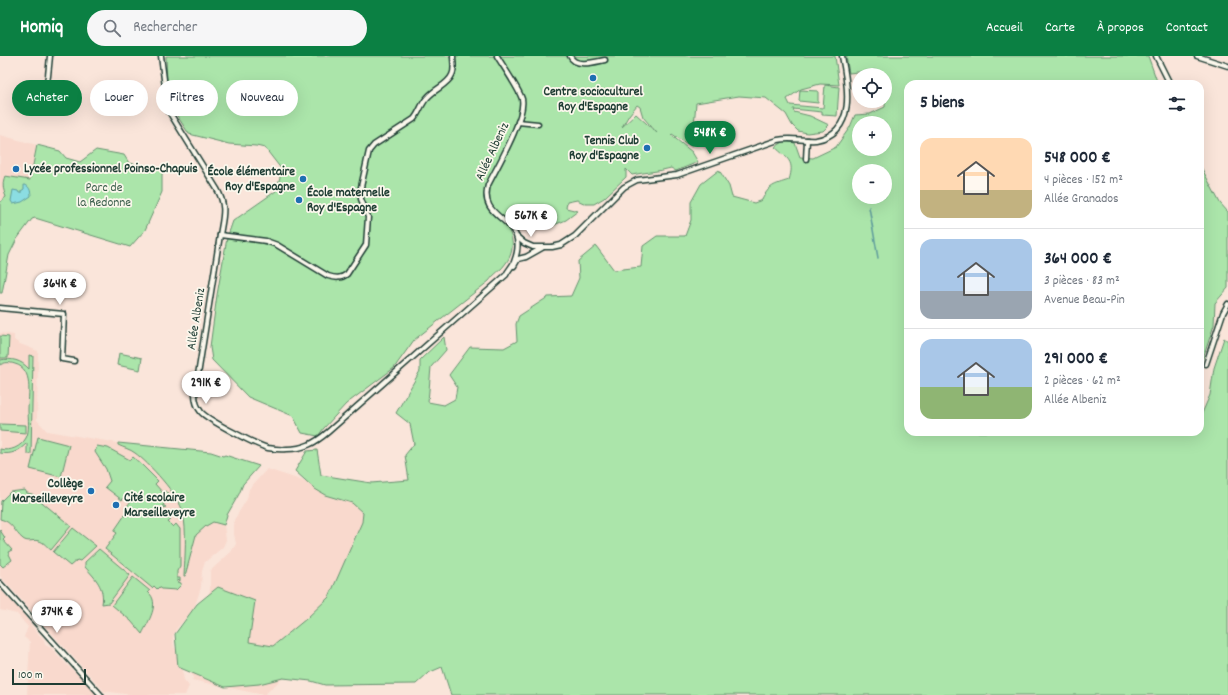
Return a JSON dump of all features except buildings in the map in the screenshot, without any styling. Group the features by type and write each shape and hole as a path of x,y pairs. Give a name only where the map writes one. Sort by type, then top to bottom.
{"street":[{"path":"47,80 50,56"},
{"name":"Allée Albeniz","path":"161,56 168,110 217,189 223,201 224,209 195,400 199,409 206,416 268,448 285,450 303,448 311,445 321,438 506,275 514,263 517,237 510,226 491,209 486,195 488,185 518,122 522,106 522,98 497,56"},
{"path":"220,235 266,241 277,245 328,276 335,278 344,276 366,245 368,217 361,199 361,187 369,150 419,114 424,101 428,96 452,75 453,56"},
{"path":"570,56 572,60 578,64 605,60"},
{"path":"517,237 528,246 542,248 557,246 570,240 620,190 632,182 677,175 778,140 791,138 807,140 818,139 829,134 839,127 845,117 847,106 847,80 842,56"},
{"path":"1156,56 1168,80"},
{"path":"1197,56 1228,66"},
{"path":"518,122 538,124"},
{"path":"806,159 807,140"},
{"path":"506,275 518,259 526,258 542,248"},
{"name":"Allée Albeniz","path":"516,252 518,259"},
{"path":"1206,364 1223,313 1228,304"},
{"path":"0,308 64,314 62,359 74,362"},
{"path":"0,583 101,695"}],"shaded area":[{"name":"Lycée professionnel Poinso-Chapuis","path":"0,135 37,145 30,180 0,202"},
{"name":"Cité scolaire Marseilleveyre","path":"0,333 14,335 14,340 20,344 38,351 37,420 47,431 118,443 211,452 259,466 243,484 227,515 224,525 226,540 223,547 205,562 202,571 201,587 194,609 177,628 173,636 174,647 179,654 184,680 189,686 185,695 131,695 104,691 0,576"},
{"path":"267,469 482,538 319,645 264,695 192,680 193,678 182,637 206,601 210,590 210,571 231,552 236,544 233,529 234,520 247,499 249,489"},
{"path":"0,590 25,616 44,640 45,645 51,648 92,688 97,695 27,695 30,642 24,637 28,627 17,614 0,610"}],"green space":[{"path":"166,56 835,56 839,85 820,84 801,89 787,99 790,105 823,108 825,85 839,87 837,116 822,115 822,112 793,109 794,112 810,116 829,125 823,131 807,133 798,131 792,125 786,114 766,98 739,96 696,103 692,147 672,134 671,135 692,152 698,162 676,171 671,168 632,175 626,169 626,177 604,198 594,204 586,204 577,200 567,202 566,208 578,211 566,220 554,225 545,219 540,210 528,209 518,219 505,225 512,239 512,249 509,258 502,268 489,281 414,340 394,368 346,404 318,436 302,433 293,416 248,397 212,360 210,347 227,238 233,221 276,191 282,170 265,148 229,144 189,134 177,116 218,116 218,80 167,80","holes":["637,105 640,107 643,117 657,133 636,114 622,127"]},
{"path":"846,56 1148,56 1157,80 904,80 904,436 1204,436 1204,409 1210,395 1214,368 1224,338 1228,341 1228,695 451,695 442,667 428,673 416,684 325,685 311,681 283,678 259,684 225,687 178,667 175,634 197,604 218,587 255,601 249,642 273,646 306,619 329,597 362,522 363,513 352,503 325,495 315,489 295,471 307,451 317,450 321,475 371,483 409,480 405,455 414,444 410,424 396,413 420,371 420,360 444,337 446,350 431,367 428,402 444,405 455,399 457,387 449,375 470,347 504,348 517,341 516,324 519,316 548,297 571,296 579,278 578,261 596,246 614,270 641,267 643,246 657,236 685,236 691,220 691,202 701,184 719,170 729,186 732,197 754,203 762,200 772,186 789,180 791,174 791,164 775,147 785,141 795,143 800,157 813,158 836,147 852,122 852,156 892,156 892,116 855,116 870,114 883,108 892,108 892,68 852,68 852,73 849,73"},
{"path":"800,90 818,91 818,103 799,101"},
{"name":"Parc de la Redonne","path":"37,145 60,151 66,158 80,162 96,150 124,155 129,163 162,170 162,192 145,230 130,247 35,218 32,219 17,239 9,255 2,293 0,293 0,202 6,197 3,181 5,176 30,180"},
{"path":"1204,173 1220,203 1228,212 1228,288 1215,303 1214,325 1204,355"},
{"path":"0,336 9,337 8,358 0,358"},
{"path":"119,353 142,358 140,370 117,365"},
{"path":"29,355 33,356 31,454 27,454 27,443 15,452 0,453 0,449 8,450 15,448 26,438 28,428 29,383 25,371 21,367 9,363 0,365 0,360 16,360 29,369"},
{"path":"0,424 26,425 26,433 0,431"},
{"path":"38,437 69,445 61,477 30,469"},
{"path":"118,443 211,452 259,466 243,484 227,515 224,525 213,522 196,535 185,576 185,527 183,512 176,497 141,457 118,445"},
{"path":"97,446 108,448 130,460 133,457 158,481 155,484 163,493 166,491 170,496 163,505 166,507 161,509 160,512 165,516 167,515 171,520 168,522 173,527 176,524 180,529 180,566 177,571 177,578 180,578 180,581 177,580 177,582 181,583 181,585 176,590 162,589 159,587 157,589 154,586 152,588 105,549 117,533 114,531 127,512 125,509 134,497 128,493 122,500 105,487 110,481 106,469 95,452"},
{"path":"25,490 71,526 51,550 44,543 27,541 23,539 8,522 0,519 1,501 10,492"},
{"path":"73,528 96,546 80,561 77,560 70,566 53,552"},
{"path":"0,530 5,538 3,540 12,550 8,552 12,560 3,567 0,564"},
{"path":"99,549 130,575 109,603 102,604 103,598 101,588 96,579 85,567 85,562"},
{"path":"133,577 150,591 148,592 152,596 153,602 152,613 142,634 131,621 112,605"}],"water":[{"path":"24,185 27,186 31,192 31,196 22,202 13,204 11,201 13,190 21,193 24,189"}],"waterway":[{"path":"869,207 878,258"}],"place":[{"name":"Centre socioculturel Roy d'Espagne","path":"593,78"},
{"name":"Tennis Club Roy d'Espagne","path":"647,148"},
{"name":"Lycée professionnel Poinso-Chapuis","path":"16,169"},
{"name":"École élémentaire Roy d'Espagne","path":"303,179"},
{"name":"École maternelle Roy d'Espagne","path":"299,200"},
{"name":"Collège Marseilleveyre","path":"91,491"},
{"name":"Cité scolaire Marseilleveyre","path":"116,505"}]}
